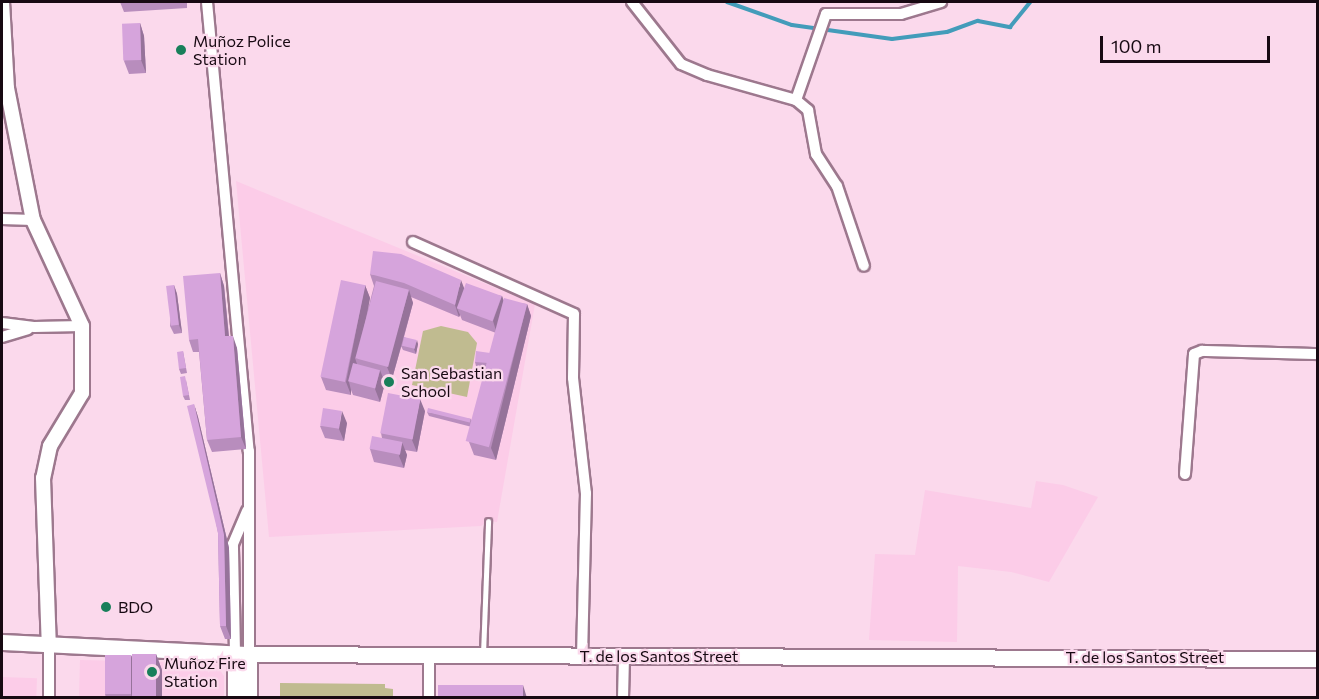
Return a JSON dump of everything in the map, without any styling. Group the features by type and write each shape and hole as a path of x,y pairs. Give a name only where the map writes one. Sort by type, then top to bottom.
{"main road":[{"name":"T. de los Santos Street","path":"2,642 49,646 242,653 1317,659"},
{"path":"234,698 242,653"},
{"path":"242,653 249,698"}],"street":[{"path":"2,2 7,88 33,220 82,326 82,393 50,446 43,478 49,698"},
{"path":"207,2 239,326 250,505 242,653"},
{"path":"632,2 681,64 707,75 796,100 808,110 816,154 837,186 864,266"},
{"path":"796,100 826,14 901,14 940,2"},
{"path":"2,219 33,220"},
{"path":"413,242 574,314 574,388 586,493 582,656"},
{"path":"2,323 34,327 82,326"},
{"path":"2,337 34,327"},
{"path":"1185,474 1194,354 1203,351 1317,354"},
{"path":"242,653 233,544 250,505"},
{"path":"429,655 429,698"},
{"path":"623,698 624,656"}],"lane":[{"path":"483,656 489,521"}],"shaded area":[{"name":"San Sebastian School","path":"236,181 535,304 497,522 488,521 481,526 269,537"},
{"path":"441,326 468,332 477,343 467,397 412,385 423,331"},
{"path":"1036,481 1063,485 1098,497 1049,582 1011,572 958,566 957,642 869,640 875,554 915,555 925,490 1031,508"},
{"path":"80,660 215,663 224,676 224,697 79,698"},
{"path":"2,677 37,678 36,698 2,697"},
{"path":"280,683 385,684 385,688 393,689 393,697 280,697"}],"building":[{"path":"140,23 141,60 123,61 122,24"},
{"path":"373,251 401,254 461,280 455,305 404,283 370,274"},
{"path":"220,273 225,336 233,336 241,437 207,440 198,339 189,340 183,276"},
{"path":"341,280 365,285 345,382 320,377"},
{"path":"376,281 409,290 388,367 355,358"},
{"path":"466,283 502,296 492,321 457,308"},
{"path":"174,285 179,325 171,326 166,286"},
{"path":"504,298 527,304 489,447 466,441"},
{"path":"404,337 417,340 415,349 402,346"},
{"path":"183,351 186,368 179,369 177,352"},
{"path":"476,351 490,353 488,363 475,362"},
{"path":"353,363 380,370 375,389 348,381"},
{"path":"185,376 189,395 183,396 180,377"},
{"path":"388,393 420,399 413,440 380,433"},
{"path":"194,404 224,535 226,626 220,626 218,533 187,406"},
{"path":"323,408 342,411 339,429 320,426"},
{"path":"428,408 471,419 470,423 427,412"},
{"path":"372,436 402,442 400,455 370,449"},
{"path":"132,654 156,654 156,698 132,698"},
{"path":"105,655 131,655 131,694 105,694"},
{"path":"438,685 523,685 523,698 438,698"}],"waterway":[{"path":"727,2 792,25 892,39 947,32 978,21 1010,27 1030,2"}],"place":[{"name":"Muñoz Police Station","path":"181,50"},
{"name":"San Sebastian School","path":"389,382"},
{"name":"BDO","path":"106,607"},
{"name":"Muñoz Fire Station","path":"152,672"}]}
